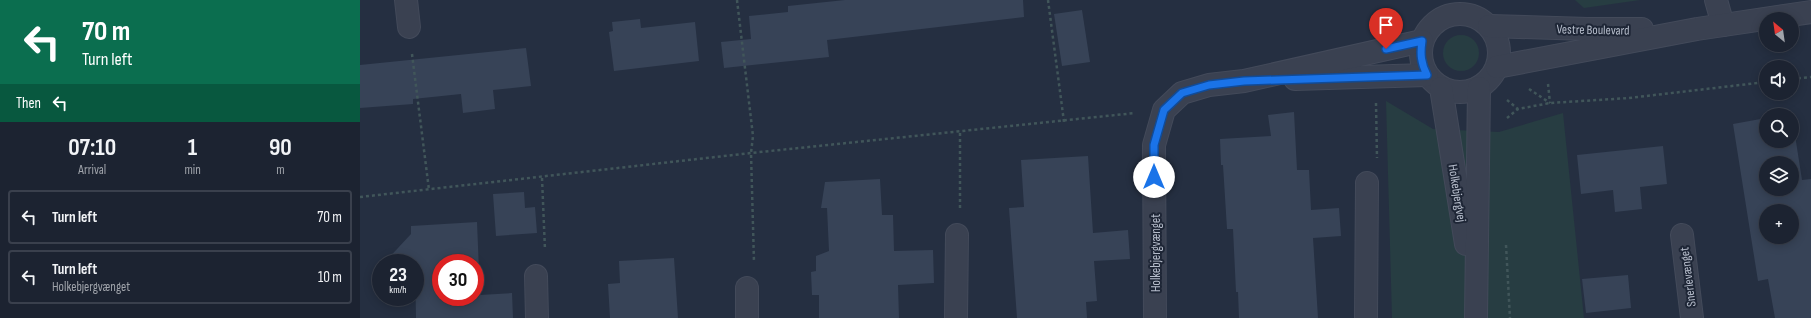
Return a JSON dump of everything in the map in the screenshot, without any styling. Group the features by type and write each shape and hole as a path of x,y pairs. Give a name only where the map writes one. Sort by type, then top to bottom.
{"street":[{"path":"406,0 409,27"},
{"path":"1716,0 1724,25"},
{"path":"1164,110 1182,93 1209,85 1244,81 1376,77 1434,82 1453,92 1466,92 1487,79 1499,56 1495,35 1480,15 1452,14 1441,9 1426,32 1422,41 1420,53 1422,64 1434,82"},
{"name":"Vestre Boulevard","path":"1487,79 1697,29 1811,12"},
{"name":"Vestre Boulevard","path":"1480,15 1588,30 1697,29"},
{"path":"1244,81 1422,41"},
{"name":"Holkebjergvej","path":"1475,308 1487,79"},
{"name":"Holkebjergvej","path":"1434,82 1475,308"},
{"name":"Holkebjergvænget","path":"1155,318 1154,145 1164,110"},
{"path":"1366,318 1367,183"},
{"path":"956,318 957,235"},
{"name":"Snerlevænget","path":"1682,235 1692,318"},
{"path":"536,276 537,318"},
{"path":"747,288 747,318"}],"path":[{"path":"737,0 753,136 751,154 755,274 747,288"},
{"path":"1048,0 1064,122"},
{"path":"409,27 429,190"},
{"path":"1367,183 1377,175 1376,77"},
{"path":"1799,78 1811,77"},
{"path":"1487,79 1518,109 1550,103 1629,98 1759,83"},
{"path":"360,198 1164,110"},
{"path":"957,235 961,225 960,133"},
{"path":"536,276 546,269 542,178"}],"green space":[{"path":"1575,0 1640,0 1584,8"},
{"path":"1464,35 1474,40 1478,46 1478,60 1474,66 1468,70 1458,71 1448,66 1444,60 1443,50 1448,40 1454,36"},
{"path":"1386,101 1433,129 1499,132 1563,113 1584,318 1392,318"}],"building":[{"path":"845,0 1023,0 1024,17 827,40 829,57 724,68 721,42 751,39 749,16 788,12 788,6"},
{"path":"1082,10 1090,62 1062,66 1054,14"},
{"path":"640,19 641,28 695,22 699,61 614,71 609,32 613,31 612,22"},
{"path":"526,48 531,86 493,90 495,109 463,113 461,94 413,99 413,104 360,108 360,65"},
{"path":"1294,112 1297,170 1309,170 1311,210 1339,208 1341,236 1313,238 1318,318 1239,318 1238,292 1236,292 1233,229 1227,229 1220,139 1271,136 1268,115"},
{"path":"1759,119 1759,148 1797,148 1798,156 1759,156 1759,196 1799,196 1799,161 1802,180 1811,179 1811,318 1775,318 1768,279 1758,281 1733,124"},
{"path":"1663,146 1667,184 1640,187 1642,209 1615,212 1613,190 1581,194 1577,155"},
{"path":"1088,156 1093,233 1128,230 1130,259 1094,261 1097,301 1086,302 1087,318 1017,318 1009,208 1024,207 1021,160"},
{"path":"880,179 882,215 893,215 894,251 933,250 934,283 898,285 899,318 819,318 819,295 812,295 811,272 816,271 816,256 829,251 827,208 821,208 825,182"},
{"path":"524,192 525,208 535,207 537,233 496,236 493,194"},
{"path":"477,222 478,254 432,254 432,306 484,306 484,295 512,293 513,318 416,318 416,306 424,306 424,254 392,254 411,234 411,226"},
{"path":"674,258 678,318 610,318 608,284 620,283 619,261"},
{"path":"1628,275 1631,308 1586,313 1582,279"}],"route":[{"path":"1154,177 1154,145 1164,110 1182,93 1209,85 1244,81 1427,75 1422,64 1420,53 1422,41 1386,49"}]}
